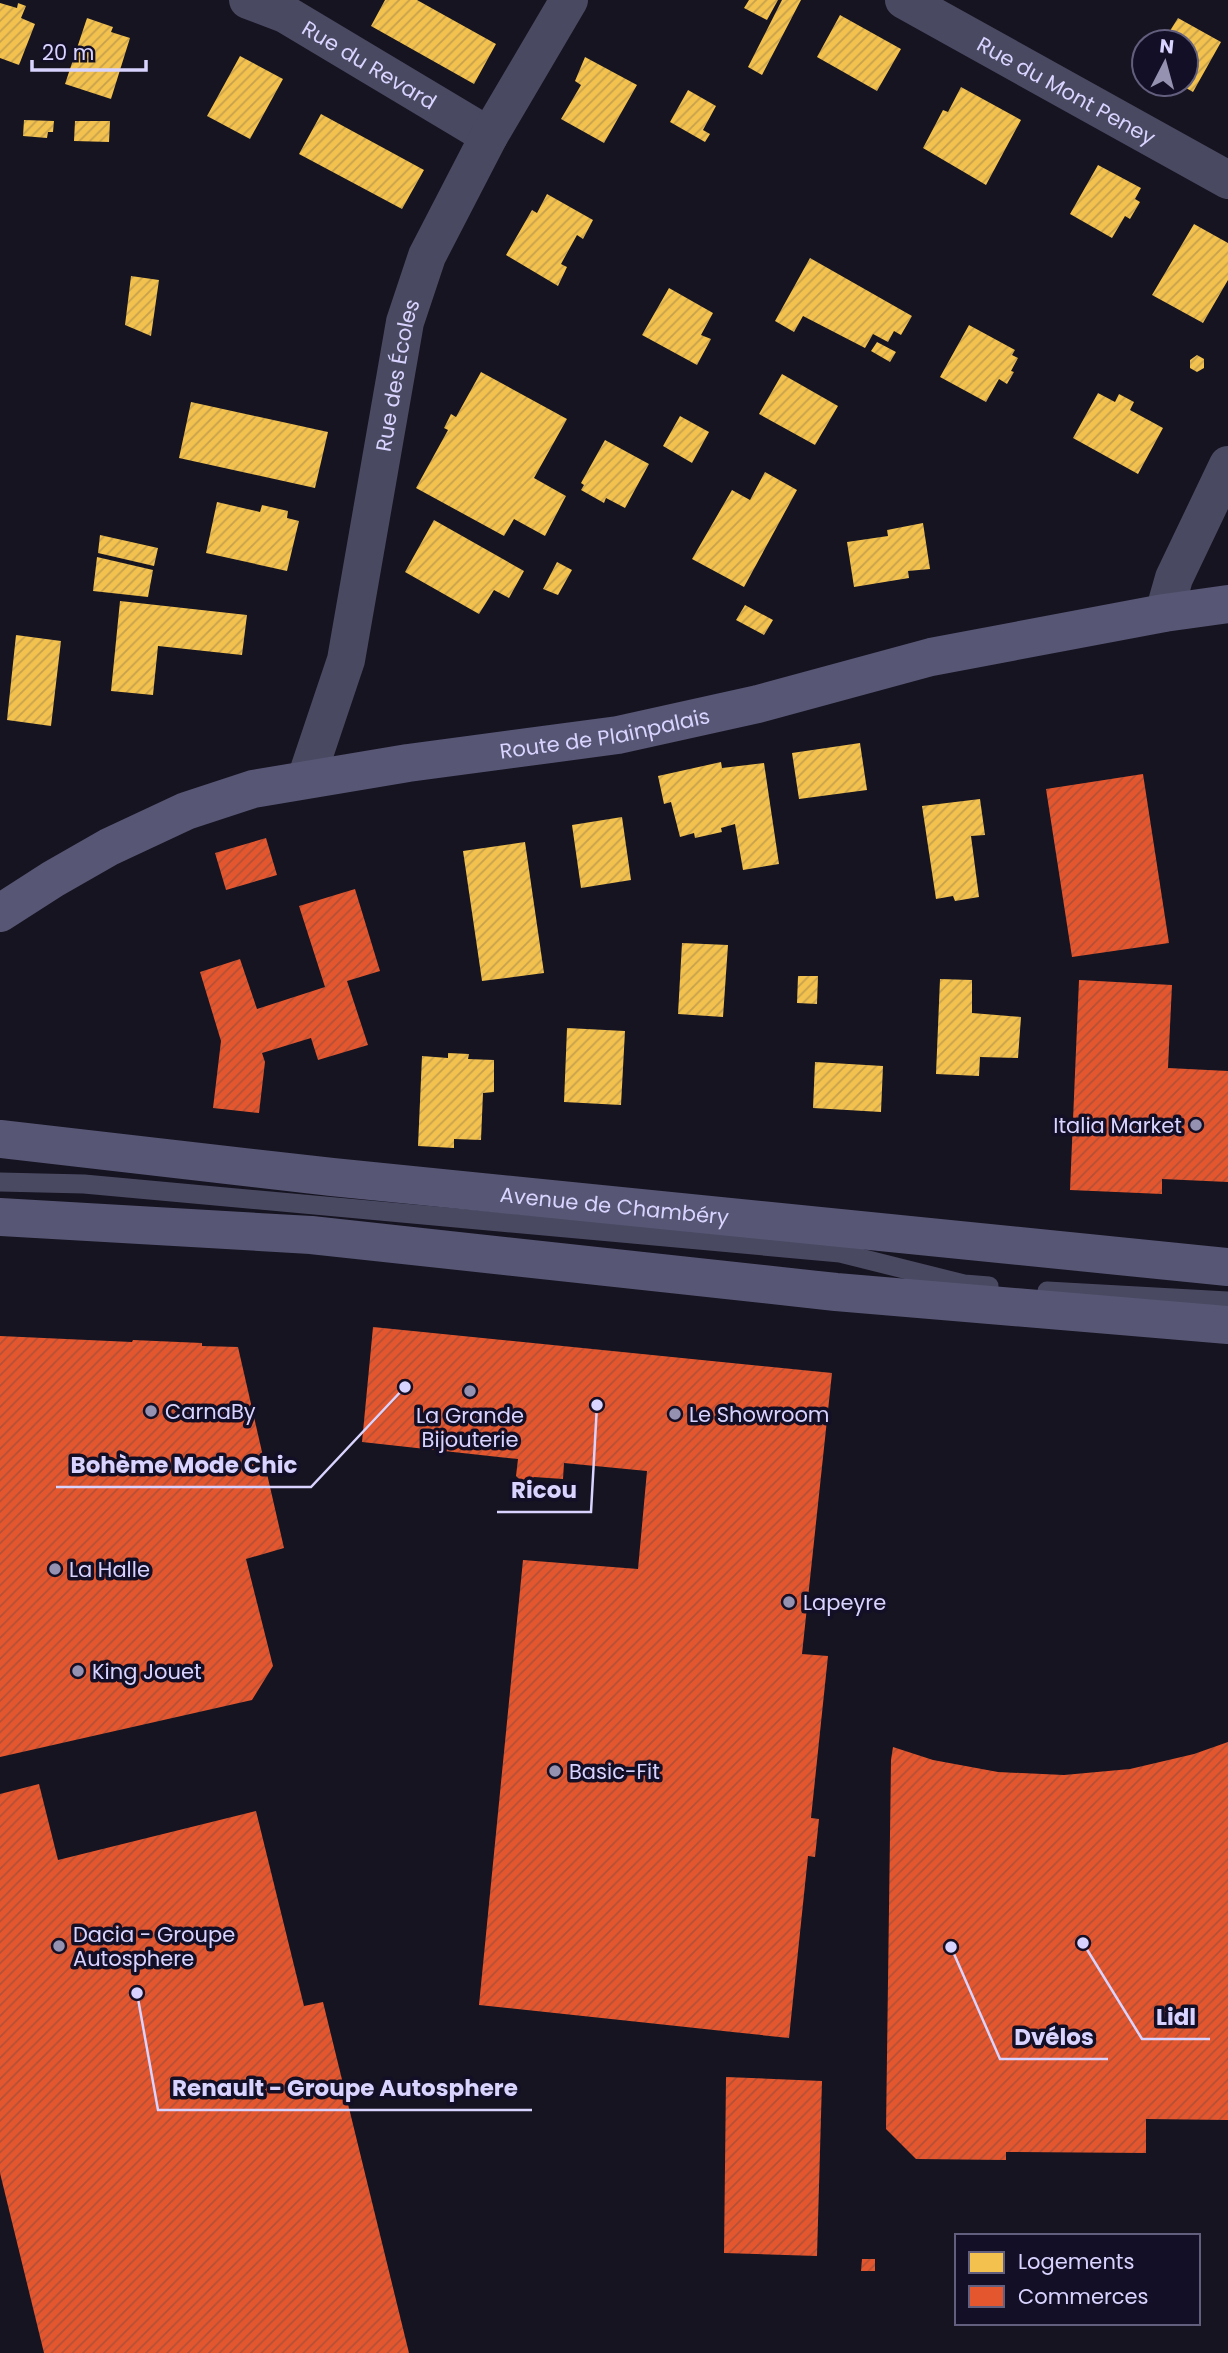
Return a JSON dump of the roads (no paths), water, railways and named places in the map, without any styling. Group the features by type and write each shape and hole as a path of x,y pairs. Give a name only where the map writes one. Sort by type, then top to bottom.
{"main road":[{"name":"Route de Plainpalais","path":"0,913 52,879 109,847 186,811 253,789 306,779 618,735 758,704 931,657 1164,613 1228,604"},
{"name":"Avenue de Chambéry","path":"0,1139 332,1177 1228,1267"},
{"path":"2,1189 311,1235 828,1291 1228,1325"}],"street":[{"name":"Rue du Revard","path":"248,0 285,14 489,136"},
{"name":"Rue des Écoles","path":"306,779 346,660 405,322 427,256 489,136 569,0"},
{"name":"Rue du Mont Peney","path":"904,0 1228,180"},
{"path":"1164,613 1174,578 1228,465"}],"lane":[{"path":"2,1189 84,1184 840,1253 964,1283 1004,1287"},
{"path":"1030,1289 1228,1301"}],"place":[{"name":"Italia Market","path":"1196,1125"},
{"name":"Bohème Mode Chic","path":"405,1387"},
{"name":"La Grande Bijouterie","path":"470,1391"},
{"name":"Ricou","path":"597,1405"},
{"name":"CarnaBy","path":"151,1411"},
{"name":"Le Showroom","path":"675,1414"},
{"name":"La Halle","path":"55,1569"},
{"name":"Lapeyre","path":"789,1602"},
{"name":"King Jouet","path":"78,1671"},
{"name":"Basic-Fit","path":"555,1771"},
{"name":"Lidl","path":"1083,1943"},
{"name":"Dacia - Groupe Autosphere","path":"59,1946"},
{"name":"Dvélos","path":"951,1947"},
{"name":"Renault - Groupe Autosphere","path":"137,1993"}]}
